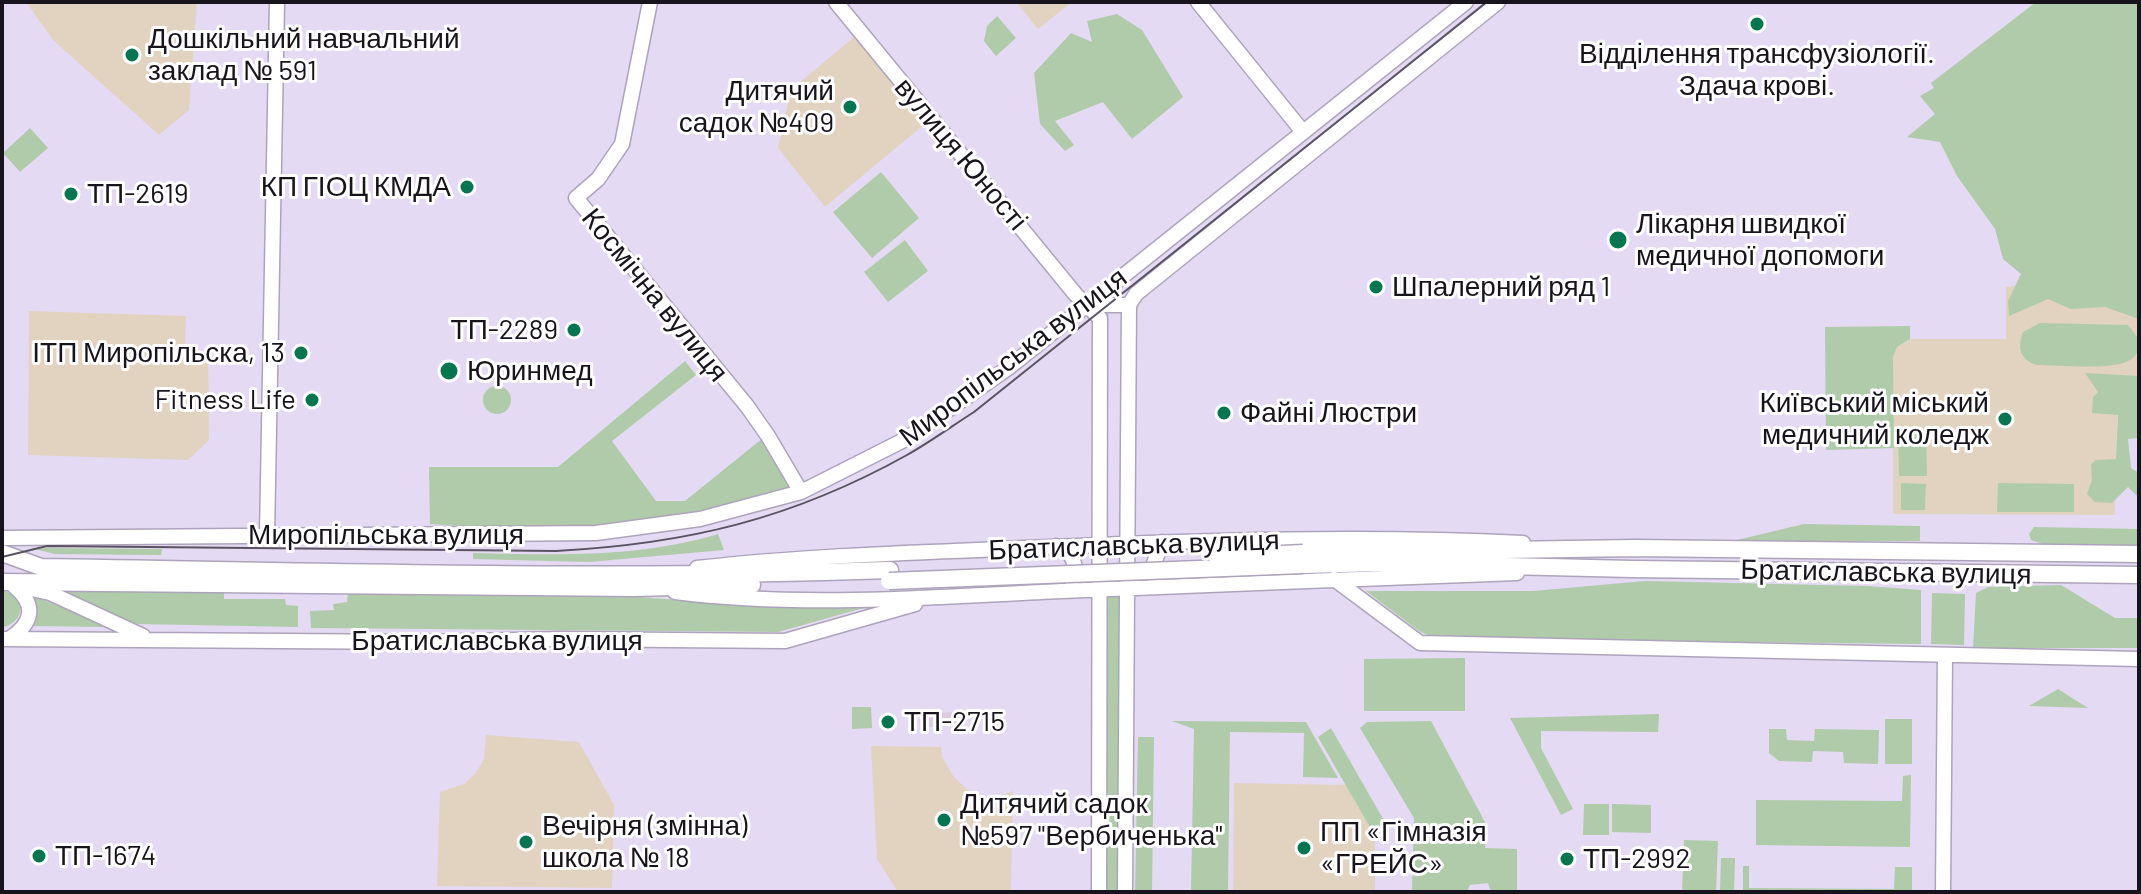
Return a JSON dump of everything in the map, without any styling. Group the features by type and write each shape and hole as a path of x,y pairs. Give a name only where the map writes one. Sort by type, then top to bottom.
{"main road":[{"name":"Братиславська вулиця","path":"15,585 635,581 764,574 890,575 1636,548 2139,554"},
{"name":"Братиславська вулиця","path":"2,553 33,565 635,581"},
{"name":"Братиславська вулиця","path":"1303,559 1632,569 2139,575"},
{"path":"15,585 22,573 33,565"}],"street":[{"path":"267,535 277,2"},
{"name":"Космічна вулиця","path":"650,2 622,144 598,179 576,198 768,436 801,492"},
{"name":"вулиця Юності","path":"836,2 1100,318 1099,892"},
{"path":"1198,2 1303,132"},
{"name":"Миропільська вулиця","path":"2,538 627,531 700,519 801,492 906,439 1008,368 1466,2"},
{"name":"Миропільська вулиця","path":"1129,305 1136,294 1498,2"},
{"path":"1087,305 1129,305 1125,892"},
{"name":"Братиславська вулиця","path":"635,581 842,555 1126,543 1435,538 1636,548"},
{"path":"1162,542 1156,556 1154,576 1160,584 1167,586"},
{"path":"1056,546 1068,550 1074,559 1072,583 1063,591"},
{"name":"Братиславська вулиця","path":"635,581 748,599 935,598 1632,569"},
{"path":"1334,579 1420,643 2139,659"},
{"path":"6,639 21,631 28,622 28,602 15,585"},
{"name":"Братиславська вулиця","path":"15,585 50,593 149,639"},
{"name":"Братиславська вулиця","path":"6,639 785,641 935,598"},
{"path":"1943,892 1945,655"}],"shaded area":[{"name":"Дошкільний навчальний заклад № 591","path":"26,2 197,2 189,110 159,135 53,40"},
{"path":"1016,2 1072,2 1038,29"},
{"name":"Дитячий садок №409","path":"855,36 926,123 825,207 778,148 791,90"},
{"name":"Київський міський медичний коледж","path":"2058,280 2139,309 2139,380 2118,390 2115,515 1893,514 1893,357 1897,347 1910,339 2006,339 2006,287"},
{"path":"29,311 186,316 185,350 208,351 209,440 188,460 28,455"},
{"path":"962,711 963,724 920,728 919,715"},
{"name":"Вечірня (змінна) школа № 18","path":"486,735 579,742 614,805 612,888 437,886 440,792 464,784 475,774 484,759"},
{"name":"Дитячий садок №597 \"Вербиченька\"","path":"871,746 941,747 942,757 954,777 968,790 984,796 1001,796 1013,791 1011,892 898,892 877,859"},
{"name":"ПП «Гімназія «ГРЕЙС»","path":"1234,783 1346,785 1375,836 1375,892 1233,892"}],"green space":[{"path":"2036,2 2139,2 2139,319 2105,307 2071,309 2048,299 2009,316 2008,301 2021,274 2003,259 1995,229 1957,176 1940,142 1907,137 1935,114 1920,96 1934,88 1931,83"},
{"path":"1117,14 1142,30 1183,97 1132,139 1103,102 1055,121 1074,145 1065,151 1040,124 1034,73 1071,33 1092,42 1087,21"},
{"path":"997,16 1016,38 996,56 984,41 987,26"},
{"path":"30,128 48,148 20,172 3,153"},
{"path":"881,172 919,218 872,258 833,212"},
{"path":"905,240 928,271 888,302 864,272"},
{"path":"2040,323 2128,325 2139,339 2138,351 2127,362 2116,365 2037,365 2024,357 2020,343 2023,332"},
{"path":"1910,326 1910,339 1897,347 1893,357 1894,448 1826,450 1825,327"},
{"path":"685,361 696,375 612,441 656,501 685,501 763,438 793,485 705,510 614,524 522,528 430,524 429,467 558,467"},
{"path":"2085,373 2139,376 2139,438 2128,439 2131,468 2139,473 2139,498 2128,487 2112,503 2095,502 2087,494 2092,480 2091,464 2096,460 2116,459 2118,415 2092,413 2093,397 2098,392"},
{"path":"497,386 507,390 511,400 507,410 497,414 487,410 483,400 487,390"},
{"path":"1926,433 1927,476 1899,476 1898,434"},
{"path":"1901,483 1926,484 1925,510 1901,510"},
{"path":"1998,483 2074,484 2074,512 1997,512"},
{"path":"1804,524 1920,526 1920,541 1733,541"},
{"path":"2034,527 2139,529 2139,546 2043,544 2031,540 2029,534"},
{"path":"718,534 724,550 589,562 473,559 473,553 627,551"},
{"path":"35,549 162,549 161,555 55,554"},
{"path":"1645,581 1921,590 1921,644 1436,639 1419,631 1366,591 1533,591"},
{"path":"2061,585 2115,618 2139,618 2139,648 1973,648 1976,593 1988,587"},
{"path":"1126,588 1125,892 1099,892 1100,590"},
{"path":"2,590 14,595 21,607 15,620 2,628"},
{"path":"64,592 224,592 224,599 285,599 286,605 298,606 298,627 136,624"},
{"path":"348,593 614,595 771,607 881,603 778,632 311,628 310,611 334,610 333,604 347,602"},
{"path":"1932,593 1965,594 1964,645 1931,644"},
{"path":"29,594 109,627 30,626"},
{"path":"1465,658 1465,711 1364,711 1364,659"},
{"path":"2058,689 2088,708 2029,706"},
{"path":"852,707 871,707 872,728 852,729"},
{"path":"1659,714 1658,732 1541,731 1541,748 1573,809 1561,815 1510,718"},
{"path":"1885,719 1912,719 1912,764 1885,764"},
{"path":"1172,721 1306,722 1338,778 1303,777 1304,733 1230,732 1228,892 1191,892 1194,729"},
{"path":"1431,721 1486,824 1485,848 1517,849 1517,892 1491,892 1488,883 1470,885 1467,892 1412,892 1414,818 1360,728 1367,722"},
{"path":"1331,728 1386,824 1375,836 1318,737"},
{"path":"1769,729 1786,729 1787,740 1814,741 1815,729 1879,730 1878,764 1844,763 1843,752 1813,751 1812,762 1779,761 1769,753"},
{"path":"1138,737 1154,737 1152,892 1135,892"},
{"path":"1911,775 1910,847 1756,845 1756,800 1902,801 1903,776"},
{"path":"1584,804 1609,804 1609,835 1583,835"},
{"path":"1612,804 1651,805 1651,833 1612,832"},
{"path":"1684,840 1718,841 1716,892 1682,892"},
{"path":"1721,858 1735,858 1734,892 1720,892"},
{"path":"1743,866 1749,866 1749,888 1894,889 1895,867 1912,867 1912,892 1743,892"}],"tram line":[{"path":"2,557 47,546 556,551 650,542 780,512 822,496 907,455 974,412 1487,2"}],"place":[{"name":"Відділення трансфузіології. Здача крові.","path":"1757,24"},
{"name":"Дошкільний навчальний заклад № 591","path":"132,55"},
{"name":"Дитячий садок №409","path":"850,107"},
{"name":"КП ГІОЦ КМДА","path":"467,187"},
{"name":"ТП-2619","path":"71,194"},
{"name":"Лікарня швидкої медичної допомоги","path":"1618,240"},
{"name":"Шпалерний ряд 1","path":"1376,287"},
{"name":"ТП-2289","path":"574,330"},
{"name":"ІТП Миропільска, 13","path":"301,353"},
{"name":"Юринмед","path":"449,371"},
{"name":"Fitness Life","path":"312,400"},
{"name":"Файні Люстри","path":"1224,413"},
{"name":"Київський міський медичний коледж","path":"2005,419"},
{"name":"ТП-2715","path":"888,722"},
{"name":"Дитячий садок №597 \"Вербиченька\"","path":"944,820"},
{"name":"Вечірня (змінна) школа № 18","path":"526,842"},
{"name":"ПП «Гімназія «ГРЕЙС»","path":"1304,848"},
{"name":"ТП-1674","path":"39,856"},
{"name":"ТП-2992","path":"1567,859"}]}
